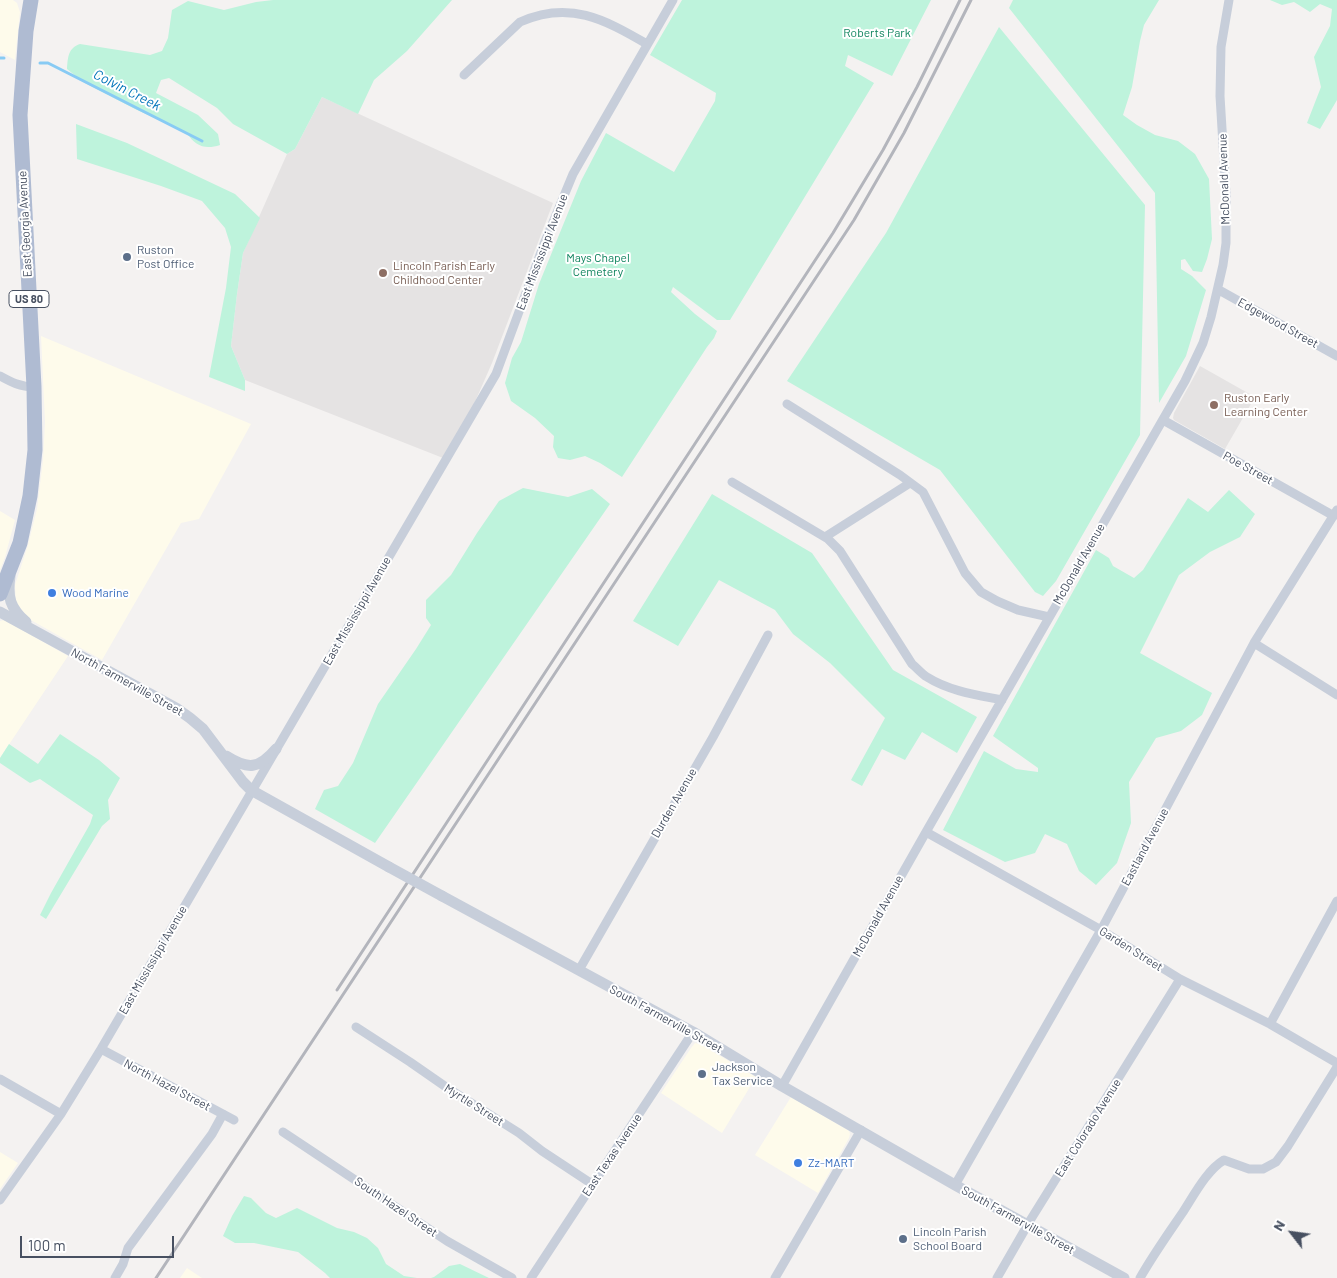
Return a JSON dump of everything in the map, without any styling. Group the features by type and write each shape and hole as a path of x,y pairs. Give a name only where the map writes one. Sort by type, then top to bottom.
{"main road":[{"name":"East Georgia Avenue","path":"0,594 20,543 30,496 35,450 34,387 20,115 26,31 31,0"}],"street":[{"name":"East Mississippi Avenue","path":"0,1200 61,1114 101,1049 496,374 544,244 573,174 673,0"},
{"name":"McDonald Avenue","path":"782,1086 1163,420 1185,381 1203,343 1224,266 1226,243 1220,96 1221,46 1229,0"},
{"path":"464,75 520,22 530,16 549,11 572,10 608,20 647,44"},
{"name":"Edgewood Street","path":"1218,290 1337,356"},
{"path":"0,376 21,386 34,387"},
{"path":"787,404 900,475 923,492 965,572 981,592 1018,610 1049,617"},
{"name":"Poe Street","path":"1163,420 1336,513"},
{"path":"732,482 825,537 840,550 912,664 927,677 965,692 1002,700"},
{"path":"825,537 910,483"},
{"name":"Eastland Avenue","path":"955,1185 1101,930 1254,644 1336,513"},
{"path":"12,565 9,597 13,609 47,638"},
{"name":"North Farmerville Street","path":"0,612 176,708 203,729 252,790 389,867"},
{"name":"Durden Avenue","path":"579,970 713,737 768,635"},
{"path":"1254,644 1337,695"},
{"path":"222,754 243,765 253,765 264,761 276,748"},
{"name":"Garden Street","path":"926,832 1101,930 1180,979 1270,1024 1337,1063"},
{"name":"South Farmerville Street","path":"389,867 693,1032 782,1086 955,1185 1124,1278"},
{"path":"1270,1024 1337,901"},
{"name":"East Colorado Avenue","path":"997,1278 1180,979"},
{"name":"Myrtle Street","path":"356,1027 446,1088 519,1133 542,1151 592,1184"},
{"name":"East Texas Avenue","path":"531,1278 693,1032"},
{"name":"North Hazel Street","path":"101,1049 234,1120"},
{"path":"1140,1278 1154,1254 1216,1164 1224,1160 1249,1169 1263,1169 1276,1162 1337,1067"},
{"path":"0,1079 61,1114"},
{"path":"115,1278 123,1264 128,1248 212,1134 223,1114"},
{"path":"775,1278 861,1130"},
{"name":"South Hazel Street","path":"283,1132 447,1241 512,1278"}],"shaded area":[{"path":"0,0 13,0 17,3 20,12 15,60 0,52"},
{"name":"Lincoln Parish Early Childhood Center","path":"322,97 553,203 492,363 474,404 443,458 245,380 231,346 243,253 287,154 295,149"},
{"path":"41,336 251,424 199,519 181,523 102,660 29,619 16,603 15,585 37,509 43,460 45,422"},
{"name":"Ruston Early Learning Center","path":"1200,366 1255,397 1225,449 1173,418"},
{"path":"0,511 15,520 0,570"},
{"path":"4,620 68,656 0,758 0,621"},
{"path":"695,1043 700,1044 756,1077 722,1133 661,1093"},
{"path":"791,1097 849,1131 850,1134 818,1193 755,1155"},
{"path":"0,1152 18,1163 0,1189"},
{"path":"187,1268 202,1278 180,1278"}],"green space":[{"path":"273,0 452,0 407,51 374,80 358,114 322,97 295,149 287,154 233,124 217,108 169,78 161,80 156,93 198,115 218,134 220,145 201,146 193,141 187,133 83,82 67,69 68,57 71,51 80,44 150,55 162,51 168,38 172,10 188,1 224,10"},
{"path":"682,0 931,0 892,76 848,55 845,66 874,83 730,320 717,320 673,287 671,292 717,331 622,477 585,456 570,460 558,458 553,447 554,436 535,418 511,401 505,383 512,358 521,342 539,284 581,181 606,133 674,172 715,101 716,93 650,55"},
{"path":"1013,0 1159,0 1144,25 1132,87 1123,115 1155,135 1178,141 1195,154 1209,179 1212,239 1202,272 1193,271 1185,259 1181,260 1181,269 1192,276 1206,290 1186,356 1159,403 1155,193 1009,8"},
{"path":"1270,0 1337,0 1337,100 1320,129 1307,123 1321,87 1314,57 1330,26 1332,9 1320,4 1310,12 1294,2 1282,5"},
{"path":"999,27 1145,205 1140,435 1056,581 1043,596 1035,592 940,470 787,381 886,233"},
{"path":"76,124 127,143 235,194 260,218 243,253 231,346 245,380 245,391 209,377 226,288 231,247 225,228 202,201 77,159"},
{"path":"523,488 568,497 592,489 610,504 375,843 315,809 324,790 338,786 353,763 378,704 431,625 426,618 426,600 451,575 499,501"},
{"path":"1229,490 1255,514 1240,537 1210,552 1179,575 1140,653 1212,693 1202,715 1181,731 1156,738 1129,782 1131,823 1117,863 1096,885 1079,871 1067,844 1045,834 1035,853 1005,862 943,830 984,751 1016,769 1038,772 1038,768 993,736 1096,550 1109,558 1113,566 1134,578 1143,570 1188,498 1208,512"},
{"path":"712,494 812,553 893,670 977,717 957,753 922,732 905,760 882,749 862,786 851,780 885,718 830,663 793,634 775,610 719,580 678,646 633,621"},
{"path":"60,734 99,760 120,778 108,800 110,819 102,826 46,919 40,915 90,824 93,815 40,779 30,783 0,763 0,758 9,744 38,764"},
{"path":"244,1196 251,1198 266,1213 276,1218 297,1208 337,1228 354,1232 367,1238 378,1248 386,1264 404,1276 417,1278 330,1278 298,1252 254,1243 235,1243 223,1236"},
{"path":"460,1264 489,1278 431,1278 449,1266"}],"waterway":[{"name":"Colvin Creek","path":"40,63 48,63 202,141"}],"railway":[{"path":"337,990 833,233 883,150 960,0"},
{"path":"156,1278 854,220 904,133 971,0"}],"place":[{"name":"Ruston Post Office","path":"127,257"},
{"name":"Lincoln Parish Early Childhood Center","path":"383,273"},
{"name":"Ruston Early Learning Center","path":"1214,405"},
{"name":"Wood Marine","path":"52,593"},
{"name":"Jackson Tax Service","path":"702,1074"},
{"name":"Zz-MART","path":"798,1163"},
{"name":"Lincoln Parish School Board","path":"903,1239"}],"park label":[{"name":"Roberts Park","path":"877,33"},
{"name":"Mays Chapel Cemetery","path":"598,265"}]}
